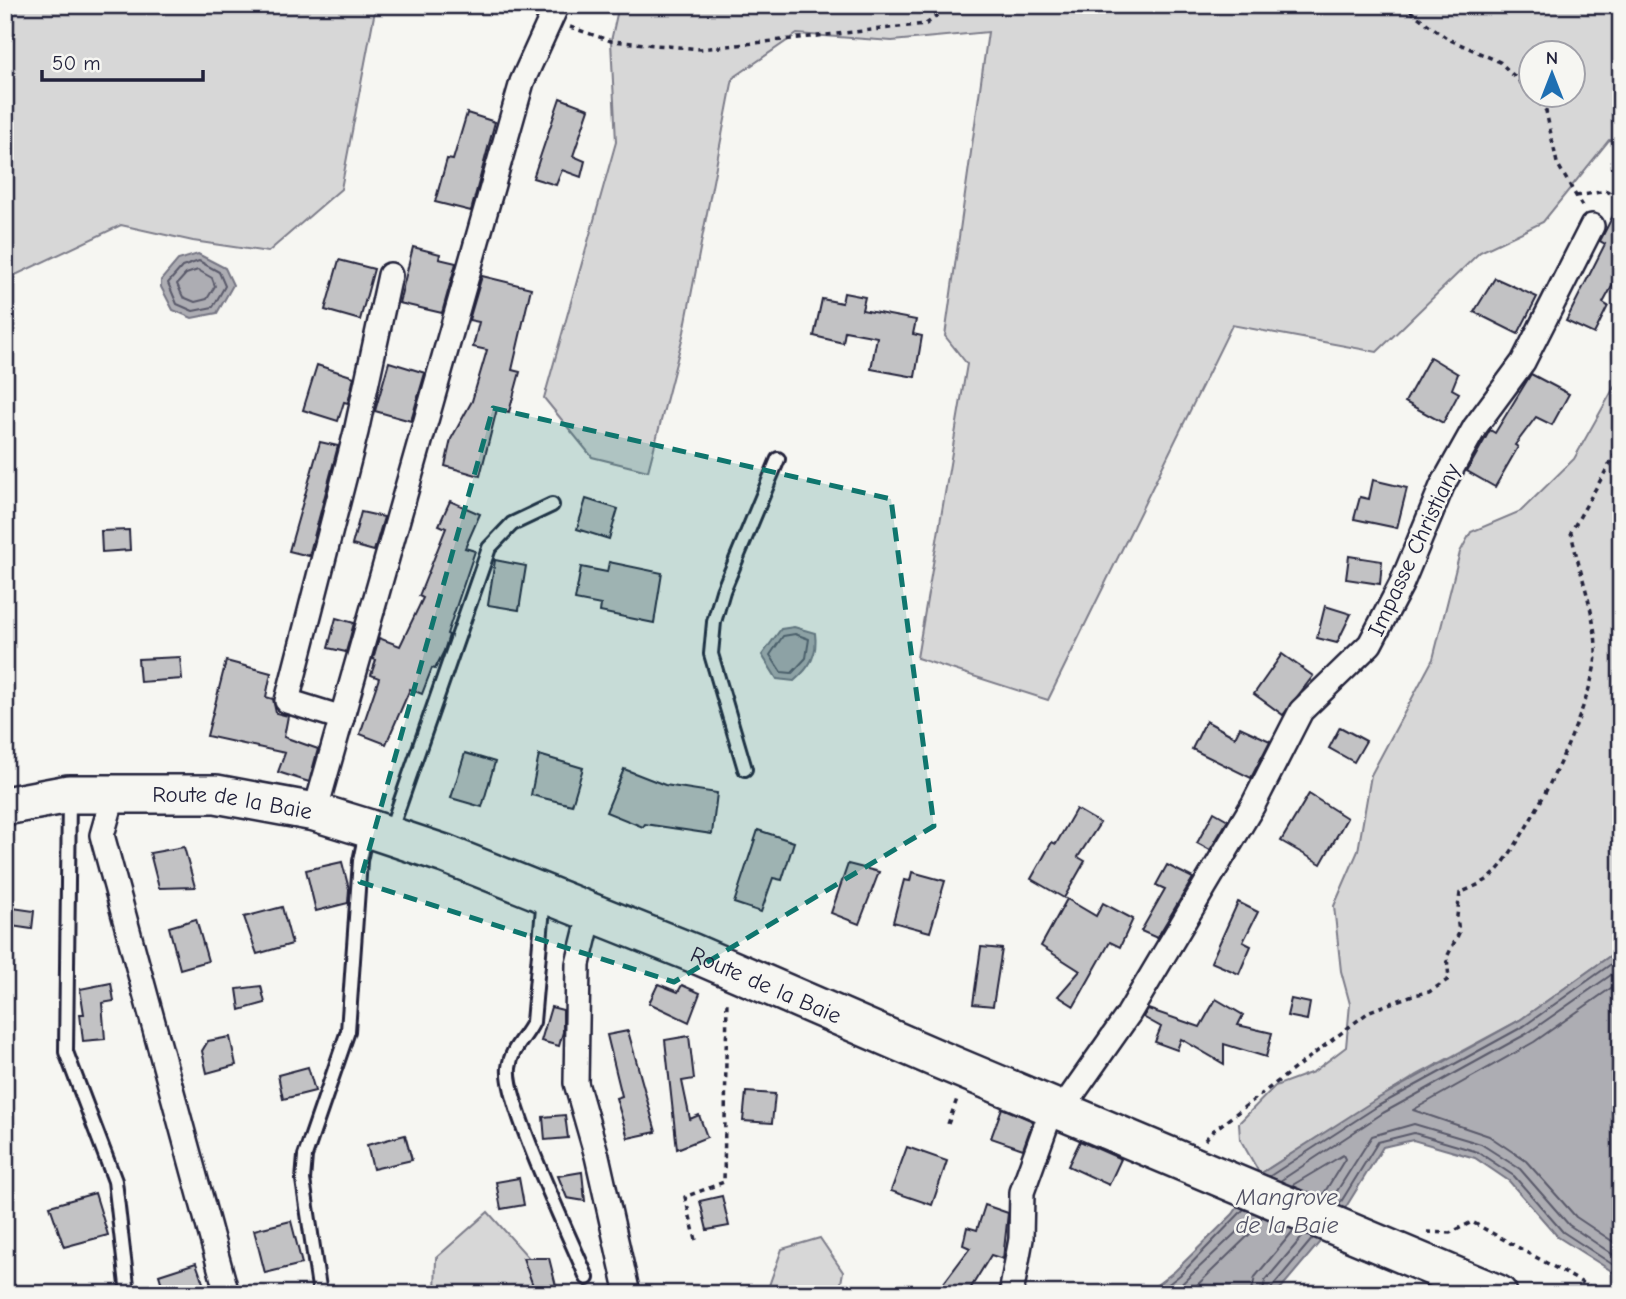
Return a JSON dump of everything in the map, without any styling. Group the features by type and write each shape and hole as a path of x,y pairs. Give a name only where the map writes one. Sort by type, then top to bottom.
{"main road":[{"name":"Route de la Baie","path":"5,806 69,794 216,794 315,812 378,832 591,911 1498,1294"}],"street":[{"path":"315,812 522,82 554,13"},
{"name":"Impasse Christiany","path":"1011,1294 1021,1239 1022,1192 1058,1107 1128,1015 1253,804 1301,711 1370,644 1401,584 1442,486 1475,426 1523,362 1592,226"},
{"path":"342,718 287,701 356,432 390,275"},
{"path":"114,793 102,835 227,1294"},
{"path":"591,911 578,964 576,1083 597,1156 628,1294"}],"lane":[{"path":"745,769 711,654 714,622 723,591 778,459"},
{"path":"320,1294 303,1180 305,1156 348,1031 360,861 378,832 489,548 512,524 552,505"},
{"path":"69,794 66,1052 116,1181 128,1294"},
{"path":"544,893 533,1022 526,1036 512,1050 508,1071 523,1126 587,1279"}],"path":[{"path":"554,13 611,41 701,49 926,24 952,5"},
{"path":"1402,5 1448,38 1500,62 1518,80"},
{"path":"1544,108 1557,163 1592,226"},
{"path":"1576,196 1607,191 1621,200"},
{"path":"1186,1163 1213,1130 1370,1011 1429,992 1449,979 1447,957 1459,933 1457,916 1460,893 1492,877 1517,841 1553,775 1582,712 1596,653 1571,532 1621,444"},
{"path":"696,1240 685,1197 724,1182 727,990"},
{"path":"948,1124 961,1087"},
{"path":"1426,1232 1450,1233 1472,1222 1603,1294"}],"highlighted area":[{"path":"493,408 891,499 934,826 674,982 360,882"}],"shaded area":[{"path":"5,5 376,5 341,189 268,252 193,241 121,225 5,280"},
{"path":"619,5 1610,5 1621,13 1621,141 1609,140 1543,222 1480,252 1377,352 1232,325 1048,700 917,658 967,364 945,336 988,32 892,41 797,34 733,78 684,332 648,471 592,457 544,398 616,142 611,41"},
{"path":"1621,375 1621,948 1520,1020 1417,1075 1260,1174 1240,1139 1239,1123 1275,1086 1313,1072 1346,1047 1350,1004 1341,971 1334,906 1358,851 1371,775 1433,659 1460,552 1471,532 1521,511 1574,459"},
{"path":"488,1212 537,1267 549,1294 435,1294 436,1258"},
{"path":"820,1238 843,1272 839,1294 766,1294 782,1249"}],"water":[{"path":"198,254 225,268 233,285 217,313 192,318 173,310 161,287 161,280 178,260"},
{"path":"794,627 815,633 814,654 794,681 777,679 762,655 781,629"},
{"name":"Mangrove de la Baie","path":"1621,948 1621,1277 1558,1237 1509,1181 1475,1158 1413,1140 1383,1147 1336,1223 1276,1294 1145,1294 1175,1271 1233,1214 1260,1174 1375,1100 1520,1020"}],"building":[{"path":"560,98 589,109 573,156 585,161 581,177 562,170 556,185 533,178"},
{"path":"467,113 495,122 471,211 435,202 447,159 453,160"},
{"path":"1621,200 1621,270 1603,303 1608,306 1594,334 1566,321 1605,244 1600,241"},
{"path":"413,247 440,254 439,259 456,263 442,313 399,303"},
{"path":"339,260 374,269 360,320 325,310"},
{"path":"482,276 531,288 512,370 520,372 509,412 497,409 480,476 445,466 451,439 472,401 487,350 473,347 479,322 469,320"},
{"path":"1495,278 1537,297 1518,334 1474,312"},
{"path":"844,293 865,297 862,310 916,320 913,334 922,336 915,377 871,369 877,337 845,331 843,343 814,336 822,299 842,303"},
{"path":"1430,357 1458,374 1452,389 1459,393 1443,423 1405,402"},
{"path":"389,362 425,373 411,421 375,411"},
{"path":"317,365 354,377 348,403 344,402 338,421 303,410"},
{"path":"1531,374 1569,394 1552,425 1536,417 1515,445 1518,447 1495,487 1467,471 1490,430 1495,433"},
{"path":"320,442 338,446 309,556 289,551"},
{"path":"1373,480 1407,488 1397,528 1354,519 1360,497 1369,499"},
{"path":"586,499 618,509 609,539 577,529"},
{"path":"450,501 480,514 465,548 475,551 447,634 449,635 444,651 435,669 432,668 422,694 410,689 386,744 360,734 379,678 371,675 376,660 373,659 379,638 400,646 423,598 419,596 446,528 439,525"},
{"path":"361,512 384,517 374,551 352,545"},
{"path":"129,530 130,550 102,552 101,531"},
{"path":"1349,556 1382,561 1380,584 1346,579"},
{"path":"495,560 526,566 519,610 488,605"},
{"path":"609,562 662,573 654,623 600,612 601,605 575,600 581,567 607,572"},
{"path":"1325,606 1351,614 1337,643 1317,638"},
{"path":"336,618 354,623 346,652 328,648"},
{"path":"1282,654 1313,676 1283,715 1254,694"},
{"path":"180,657 182,679 140,682 138,659"},
{"path":"226,661 271,673 266,697 273,699 276,713 288,716 284,737 318,749 309,782 278,772 285,753 207,736"},
{"path":"1206,721 1235,737 1240,727 1270,741 1251,778 1192,749"},
{"path":"1340,727 1366,741 1354,762 1329,748"},
{"path":"465,753 495,762 482,807 451,798"},
{"path":"539,755 583,768 572,805 531,795"},
{"path":"624,769 665,785 717,793 712,834 645,824 643,827 606,812"},
{"path":"1309,794 1347,818 1321,864 1281,841"},
{"path":"1076,809 1100,823 1078,857 1085,861 1064,898 1031,879 1052,842 1056,844"},
{"path":"1214,812 1228,820 1210,850 1197,843"},
{"path":"758,830 794,842 782,880 773,878 761,912 734,903"},
{"path":"184,847 195,887 159,888 150,853"},
{"path":"342,862 349,889 348,903 316,911 306,870"},
{"path":"848,864 879,872 859,924 831,913"},
{"path":"1167,865 1193,878 1157,938 1141,931 1165,889 1156,885"},
{"path":"912,872 945,881 930,932 893,922 904,880 910,881"},
{"path":"1067,899 1096,916 1103,903 1133,919 1120,947 1110,942 1074,1006 1058,996 1080,971 1041,946"},
{"path":"1238,902 1258,912 1243,942 1251,946 1239,974 1211,962"},
{"path":"282,907 292,944 257,954 244,917"},
{"path":"13,908 34,911 32,929 11,926"},
{"path":"196,919 208,961 180,969 169,927"},
{"path":"981,947 1002,949 993,1006 973,1004"},
{"path":"111,983 114,1001 102,1003 105,1039 83,1041 80,1014 84,1014 80,989"},
{"path":"658,984 678,992 682,985 700,993 689,1022 649,1003"},
{"path":"261,986 265,1003 240,1010 237,989"},
{"path":"1216,999 1243,1015 1238,1025 1272,1033 1266,1057 1224,1044 1224,1064 1181,1039 1177,1050 1155,1042 1161,1027 1143,1017 1148,1009 1200,1027"},
{"path":"1291,999 1310,1003 1307,1020 1287,1016"},
{"path":"551,1007 563,1010 563,1032 559,1046 541,1041"},
{"path":"628,1031 656,1132 628,1138 616,1098 622,1096 607,1035"},
{"path":"689,1036 694,1079 682,1081 690,1119 699,1115 707,1137 677,1149 665,1040"},
{"path":"230,1037 236,1065 207,1073 202,1051 208,1041"},
{"path":"308,1067 315,1091 283,1099 278,1075"},
{"path":"746,1092 775,1094 772,1123 743,1121"},
{"path":"1002,1108 1033,1121 1023,1149 991,1138"},
{"path":"565,1115 568,1138 545,1140 543,1117"},
{"path":"405,1135 412,1160 373,1169 367,1145"},
{"path":"1080,1141 1121,1159 1109,1185 1068,1166"},
{"path":"907,1147 947,1161 932,1205 891,1191"},
{"path":"582,1172 585,1201 567,1198 558,1176"},
{"path":"519,1178 524,1205 501,1209 496,1182"},
{"path":"95,1193 108,1235 64,1247 50,1206"},
{"path":"722,1196 729,1226 707,1230 700,1201"},
{"path":"985,1205 1008,1213 1003,1259 991,1255 967,1294 954,1294 940,1288 970,1248 963,1245 967,1227 977,1230"},
{"path":"291,1221 302,1264 265,1273 254,1230"},
{"path":"523,1258 549,1258 558,1294 536,1294"},
{"path":"196,1263 207,1294 165,1294 159,1275"}]}
